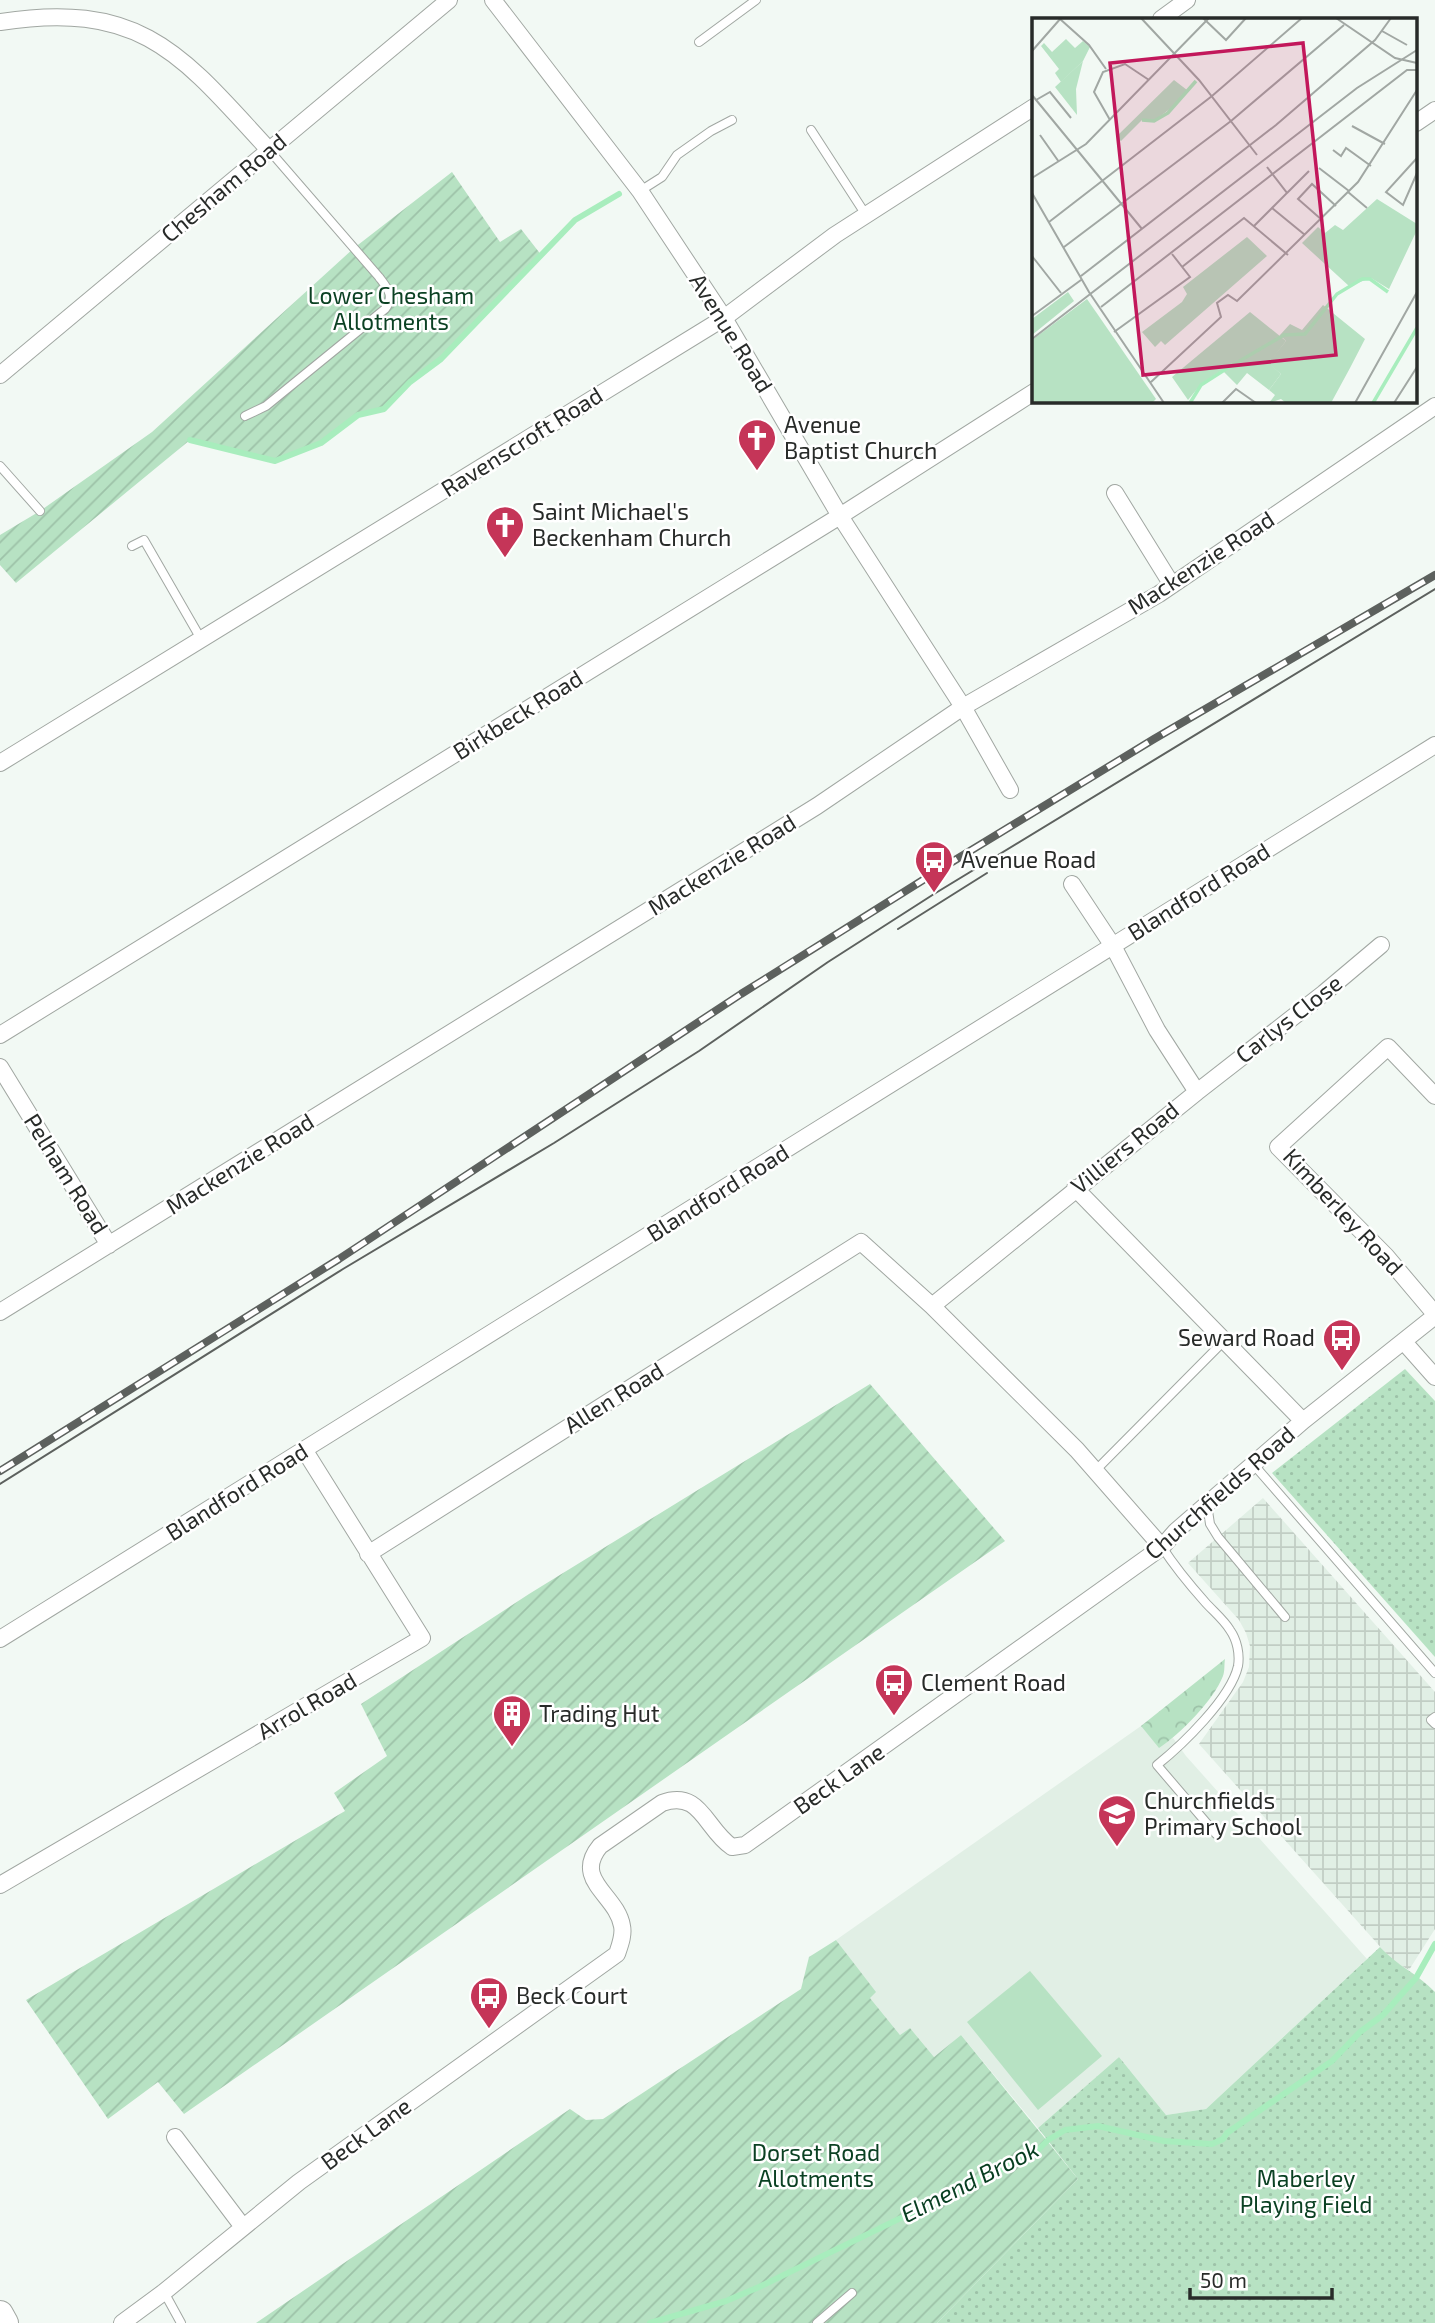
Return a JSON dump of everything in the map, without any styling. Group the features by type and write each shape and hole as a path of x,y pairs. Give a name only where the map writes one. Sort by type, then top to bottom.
{"main road":[{"path":"0,2314 5,2323"}],"street":[{"name":"Chesham Road","path":"0,375 449,0"},
{"name":"Avenue Road","path":"493,0 640,191 724,318 840,516 963,707 1010,790"},
{"path":"1162,18 1187,0"},
{"path":"0,22 75,14 110,19 142,31 175,51 200,74 269,150"},
{"name":"Ravenscroft Road","path":"0,763 724,318 835,235 1032,108"},
{"path":"1418,122 1435,110"},
{"name":"Birkbeck Road","path":"0,1035 840,516 1032,393"},
{"name":"Mackenzie Road","path":"0,1312 817,806 963,707 1172,585 1435,406"},
{"path":"1115,493 1172,585"},
{"name":"Blandford Road","path":"0,1639 1435,745"},
{"name":"Villiers Road","path":"932,1306 1197,1092 1157,1030 1113,946 1072,884"},
{"name":"Carlys Close","path":"1197,1092 1324,993 1381,944"},
{"name":"Kimberley Road","path":"1435,1096 1388,1047 1278,1147 1386,1256 1435,1315"},
{"name":"Pelham Road","path":"0,1068 109,1245"},
{"path":"1075,1188 1303,1421"},
{"name":"Allen Road","path":"368,1554 860,1242 932,1306"},
{"path":"932,1306 1096,1470 1162,1547"},
{"name":"Churchfields Road","path":"1001,1664 1162,1547 1175,1531 1303,1421 1435,1315"},
{"path":"1404,1342 1435,1377"},
{"name":"Arrol Road","path":"0,1885 422,1638 304,1451"},
{"name":"Beck Lane","path":"122,2323 299,2182 617,1954 622,1926 617,1913 594,1881 591,1871 593,1854 600,1846 662,1803 672,1799 683,1799 698,1808 720,1839 732,1847 745,1845 1001,1664"},
{"path":"175,2137 243,2227"}],"lane":[{"path":"699,42 756,0"},
{"path":"640,191 662,177 677,155 710,131 732,120"},
{"path":"811,130 866,215"},
{"path":"245,416 278,397 385,309 390,302 390,292 379,277 269,150"},
{"path":"0,466 40,511"},
{"path":"132,546 144,540 201,639"},
{"path":"1096,1470 1225,1340"},
{"path":"1254,1465 1435,1673"},
{"path":"1207,1504 1210,1524 1218,1537 1285,1617"},
{"path":"1162,1547 1178,1572 1230,1629 1237,1646 1239,1663 1234,1678 1179,1747 1157,1765 1216,1833"},
{"path":"1435,1717 1432,1720 1435,1724"},
{"path":"164,2292 181,2323"},
{"path":"817,2323 852,2293"}],"shaded area":[{"path":"1263,1498 1435,1692 1435,1929 1409,1970 1392,1960 1199,1744 1243,1682 1249,1667 1250,1646 1239,1620 1188,1563"},
{"name":"Churchfields Primary School","path":"1141,1726 1159,1747 1173,1738 1186,1756 1367,1959 1206,2109 1166,2115 1119,2057 1038,2128 961,2035 934,2057 910,2028 900,2035 870,1998 875,1992 836,1940"}],"green space":[{"name":"Lower Chesham Allotments","path":"452,172 500,242 521,229 542,256 441,359 410,382 384,409 358,415 321,443 275,461 190,440 16,583 0,565 0,535 40,511 152,432 354,248"},
{"path":"1405,1369 1435,1401 1435,1657 1272,1473"},
{"path":"870,1384 1005,1541 184,2114 158,2082 108,2119 26,2000 345,1811 334,1793 387,1756 361,1704 529,1594"},
{"path":"1225,1659 1223,1676 1212,1696 1177,1734 1159,1748 1141,1726"},
{"name":"Dorset Road Allotments","path":"836,1940 876,1992 870,1998 900,2035 910,2028 934,2057 961,2035 1078,2179 937,2323 256,2323 570,2109 586,2120 603,2119 801,1989 809,1957"},
{"name":"Maberley Playing Field","path":"1380,1947 1435,1992 1435,2323 937,2323 1078,2179 1038,2128 1119,2057 1166,2115 1206,2109"},
{"path":"1030,1971 1102,2056 1038,2110 967,2022"}],"waterway":[{"path":"190,440 275,461 321,443 358,415 384,409 410,382 441,359 575,220 619,194"},
{"name":"Elmend Brook","path":"650,2323 726,2301 759,2287 1020,2160 1065,2130 1098,2126 1164,2141 1212,2144 1223,2139 1227,2133 1332,2061 1360,2032 1383,2015 1416,1978 1435,1944"}],"tram line":[{"path":"0,1484 343,1269 554,1143 699,1051 828,962 934,894 1435,589"},
{"path":"898,929 987,873"}],"railway":[{"path":"0,1471 339,1259 741,994 947,865 1154,739 1435,575"}],"place":[{"name":"Avenue Baptist Church","path":"757,472"},
{"name":"Saint Michael's Beckenham Church","path":"505,559"},
{"name":"Avenue Road","path":"934,894"},
{"name":"Seward Road","path":"1342,1372"},
{"name":"Clement Road","path":"894,1717"},
{"name":"Trading Hut","path":"512,1748"},
{"name":"Churchfields Primary School","path":"1117,1848"},
{"name":"Beck Court","path":"489,2030"}]}
